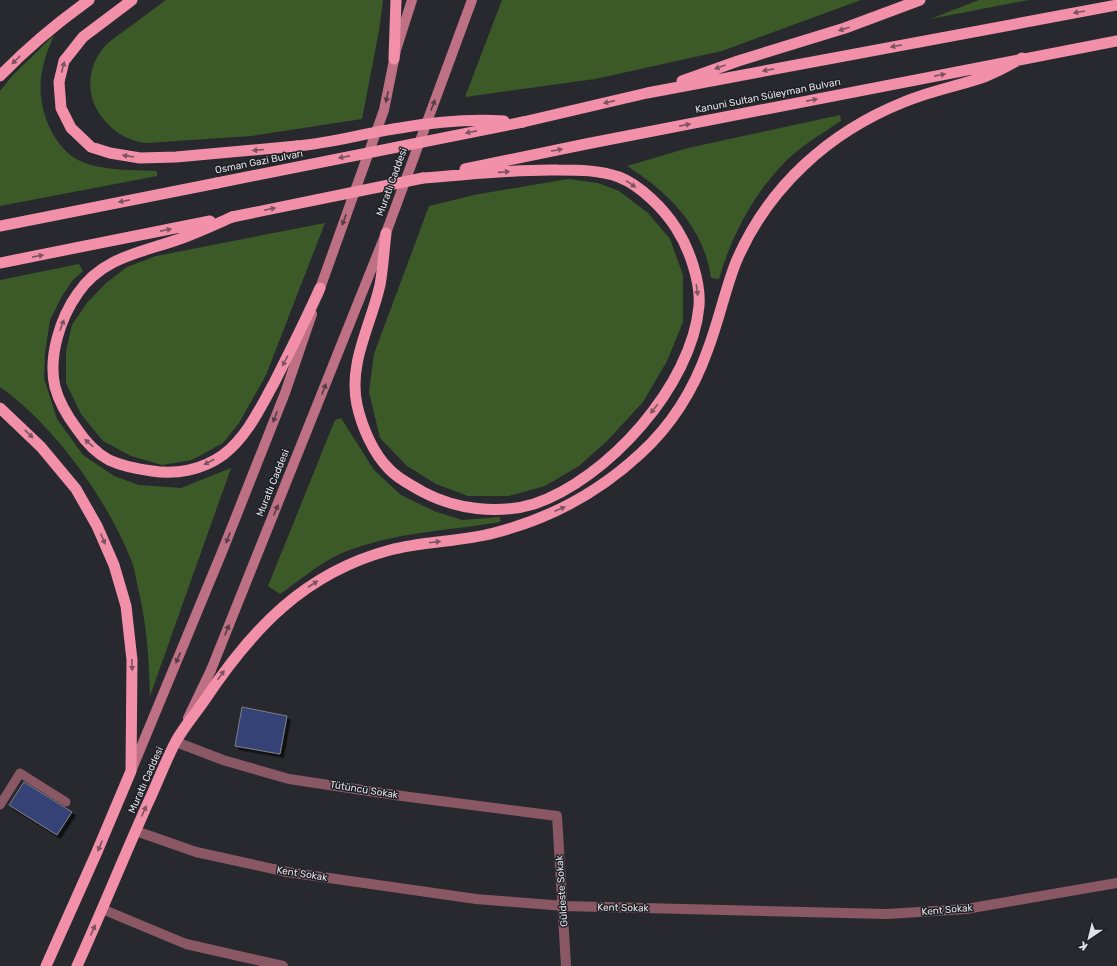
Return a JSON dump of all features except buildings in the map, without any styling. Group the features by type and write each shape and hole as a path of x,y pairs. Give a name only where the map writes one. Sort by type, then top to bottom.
{"highway":[{"path":"0,76 18,57 89,0"},
{"path":"132,0 83,37 64,62 59,82 60,108 71,128 91,147 110,153 140,158 176,157 318,144 399,128 444,122 486,120 523,122 647,93 1117,5"},
{"path":"394,59 396,0"},
{"path":"647,93 738,61 846,28 920,0"},
{"name":"Kanuni Sultan Süleyman Bulvarı","path":"423,178 586,144 1022,58 1117,41"},
{"path":"176,742 225,669 272,615 302,592 335,570 390,550 493,533 537,519 568,506 624,468 662,431 692,389 708,350 735,265 744,244 775,196 795,174 814,155 841,134 874,116 906,101 986,76 1022,58"},
{"name":"Osman Gazi Bulvarı","path":"0,226 523,122"},
{"path":"0,263 423,178 538,170 593,170 621,178 648,196 668,215 682,237 694,267 699,304 694,335 664,397 636,433 608,459 570,486 533,504 504,509 480,509 452,504 407,483 388,469 373,446 363,425 356,396 354,374 380,283 386,233"},
{"path":"232,217 184,238 119,258 97,274 78,293 62,324 53,359 55,387 67,416 80,434 108,459 133,469 170,474 199,468 223,455 240,438 259,410 292,348 320,288"},
{"path":"0,408 41,446 76,489 97,526 114,565 126,606 132,660 131,771"},
{"name":"Muratlı Caddesi","path":"77,966 176,742"},
{"name":"Muratlı Caddesi","path":"46,966 131,771"}],"main road":[{"name":"Muratlı Caddesi","path":"131,771 222,552 304,341 320,288 384,110 394,59 412,0"},
{"name":"Muratlı Caddesi","path":"176,742 212,670 386,233 472,0"}],"street":[{"name":"Tütüncü Sokak","path":"176,742 223,760 289,779 402,796 556,816"},
{"name":"Güldeste Sokak","path":"556,816 564,906 566,966"},
{"name":"Kent Sokak","path":"136,830 196,852 287,872 476,900 564,906 887,914 966,909 1117,883"},
{"path":"102,909 186,944 283,966"}],"lane":[{"path":"0,805 20,773 66,802"}],"green space":[{"path":"166,0 383,0 379,31 362,119 251,136 146,143 132,140 115,131 101,116 92,98 90,78 92,69 96,60 107,44"},
{"path":"502,0 861,0 722,51 595,79 465,97"},
{"path":"979,0 1029,0 930,19"},
{"path":"54,35 44,63 41,79 41,91 45,116 56,139 64,149 81,162 114,169 157,171 157,176 0,206 0,91 13,75"},
{"path":"840,115 841,121 811,140 790,157 762,189 744,217 730,248 719,279 711,278 701,243 682,213 670,199 656,187 627,166 688,148"},
{"path":"568,179 598,183 619,191 648,213 670,239 683,275 683,322 667,361 643,402 608,440 579,466 545,486 509,496 468,496 436,484 407,466 380,438 369,392 374,354 429,206 474,195"},
{"path":"325,223 266,375 239,423 223,443 192,460 162,465 131,456 103,441 81,414 66,383 66,351 72,325 86,304 106,283 127,267 156,256"},
{"path":"79,264 83,271 73,280 62,296 50,320 45,353 44,378 57,419 83,455 114,476 139,485 181,488 231,468 150,696 144,615 133,565 121,538 94,489 59,443 20,403 0,387 0,280"},
{"path":"341,418 374,470 401,495 434,511 462,520 500,517 500,522 419,533 379,541 359,547 340,554 324,563 280,594 268,586 335,420"}]}
